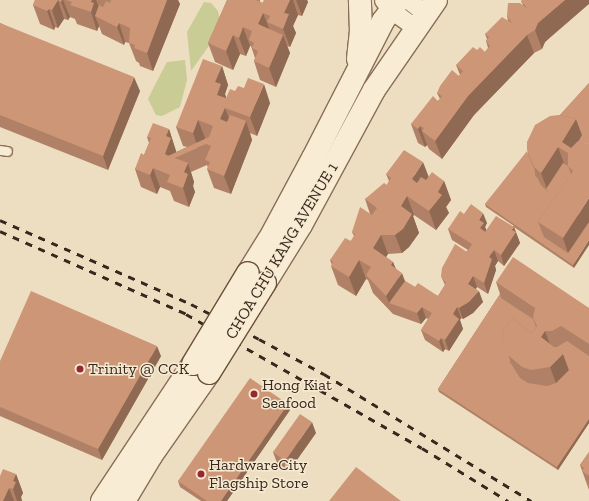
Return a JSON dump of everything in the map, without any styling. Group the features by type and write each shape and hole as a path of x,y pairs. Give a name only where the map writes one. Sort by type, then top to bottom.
{"street":[{"path":"357,74 361,32 360,0"},
{"path":"395,3 426,14"},
{"name":"CHOA CHU KANG AVENUE 1","path":"257,278 269,240 395,3"},
{"name":"CHOA CHU KANG AVENUE 1","path":"124,501 201,369 257,278 301,225 358,118 426,14"},
{"path":"331,124 342,114 358,118"},
{"name":"CHOA CHU KANG AVENUE 1","path":"102,501 201,369"}],"green space":[{"path":"204,2 211,3 218,11 220,21 216,36 191,71 187,32"},
{"path":"185,60 187,80 180,107 162,116 156,115 148,99 167,62"}],"building":[{"path":"35,0 58,0 52,10 49,9 47,11 33,5"},
{"path":"66,0 92,0 91,2 94,3 91,12 70,5 72,2"},
{"path":"111,0 167,0 147,53 134,48 135,45 129,43 130,28 119,23 117,27 95,16 99,5 103,7 106,1 110,3"},
{"path":"227,0 256,0 263,3 264,0 290,0 284,13 289,14 283,29 267,22 270,16 263,13 258,24 283,35 269,68 254,61 258,51 252,48 254,43 249,40 252,31 243,27 239,38 233,35 226,51 208,43"},
{"path":"565,0 538,23 535,30 527,35 468,96 435,141 422,131 424,128 420,126 418,129 411,124 433,96 438,101 442,96 437,93 440,86 452,70 459,76 463,71 456,65 473,47 477,50 480,47 485,52 490,46 486,41 489,37 485,34 502,17 512,23 507,16 508,3 520,3 528,9 521,1"},
{"path":"0,23 134,77 103,156 0,115"},
{"path":"203,59 222,66 215,82 221,84 217,95 226,98 230,89 235,91 238,86 244,88 248,78 264,84 250,117 225,108 220,119 227,122 230,115 246,121 224,176 207,169 210,162 205,160 211,146 206,144 175,158 188,163 184,172 188,174 183,188 167,182 170,175 153,168 150,175 135,169 141,153 144,155 151,138 147,137 153,123 169,129 166,136 171,138 165,154 168,156 209,137 213,126 198,120 193,133 176,127"},
{"path":"589,83 589,144 578,142 582,135 576,119 560,115"},
{"path":"559,115 576,119 562,142 571,148 578,141 589,144 589,198 563,238 538,222 573,171 568,166 568,153 558,147 541,173 534,167 527,150 527,142 535,125 550,116"},
{"path":"404,150 423,162 412,179 417,183 421,177 426,180 432,172 444,181 438,192 442,195 429,211 407,196 401,206 412,214 403,229 395,235 381,235 373,248 393,262 391,265 402,273 386,296 366,275 371,267 359,260 349,277 331,266 333,262 330,260 345,238 351,241 355,234 352,232 360,207 372,215 377,208 365,199 384,183 387,185 391,178 386,174"},
{"path":"527,151 535,171 535,175 541,185 548,192 546,189 563,163 568,166 571,174 538,222 544,237 568,253 589,222 589,240 573,265 485,204"},
{"path":"471,204 483,213 479,220 484,223 480,228 485,232 496,216 514,227 512,230 516,232 501,255 494,250 489,257 492,259 484,283 473,276 468,284 479,291 469,302 459,308 457,307 453,314 459,319 445,340 441,338 439,341 421,330 432,313 422,307 417,313 389,303 405,281 415,287 418,283 438,296 446,283 441,276 442,268 455,244 467,252 472,244 448,229 460,211 464,214"},
{"path":"513,257 589,308 589,344 561,326 552,331 545,331 541,337 563,354 550,367 531,370 522,367 508,355 503,337 504,329 512,318 532,333 537,326 533,318 535,308 496,282"},
{"name":"Trinity @ CCK","path":"31,291 157,346 98,449 0,407 0,361"},
{"path":"500,294 501,298 533,319 536,327 532,333 512,318 504,329 503,337 510,362 520,378 528,383 547,386 556,383 569,370 563,354 553,347 557,347 567,341 589,356 589,419 557,467 438,389"},
{"path":"250,378 288,404 221,501 207,501 178,481"},
{"path":"300,414 312,422 285,461 273,452"},
{"path":"589,452 589,476 582,471 584,468 580,465"},
{"path":"356,467 401,501 329,501"},
{"path":"3,469 16,474 13,481 16,482 13,489 9,488 3,501 0,501 0,476"}],"railway":[{"path":"0,220 191,304 259,339 324,374 531,501"},
{"path":"0,231 186,314 422,448 508,501"}],"place":[{"name":"Trinity @ CCK","path":"80,369"},
{"name":"Hong Kiat Seafood","path":"254,394"},
{"name":"HardwareCity Flagship Store","path":"201,474"}]}
